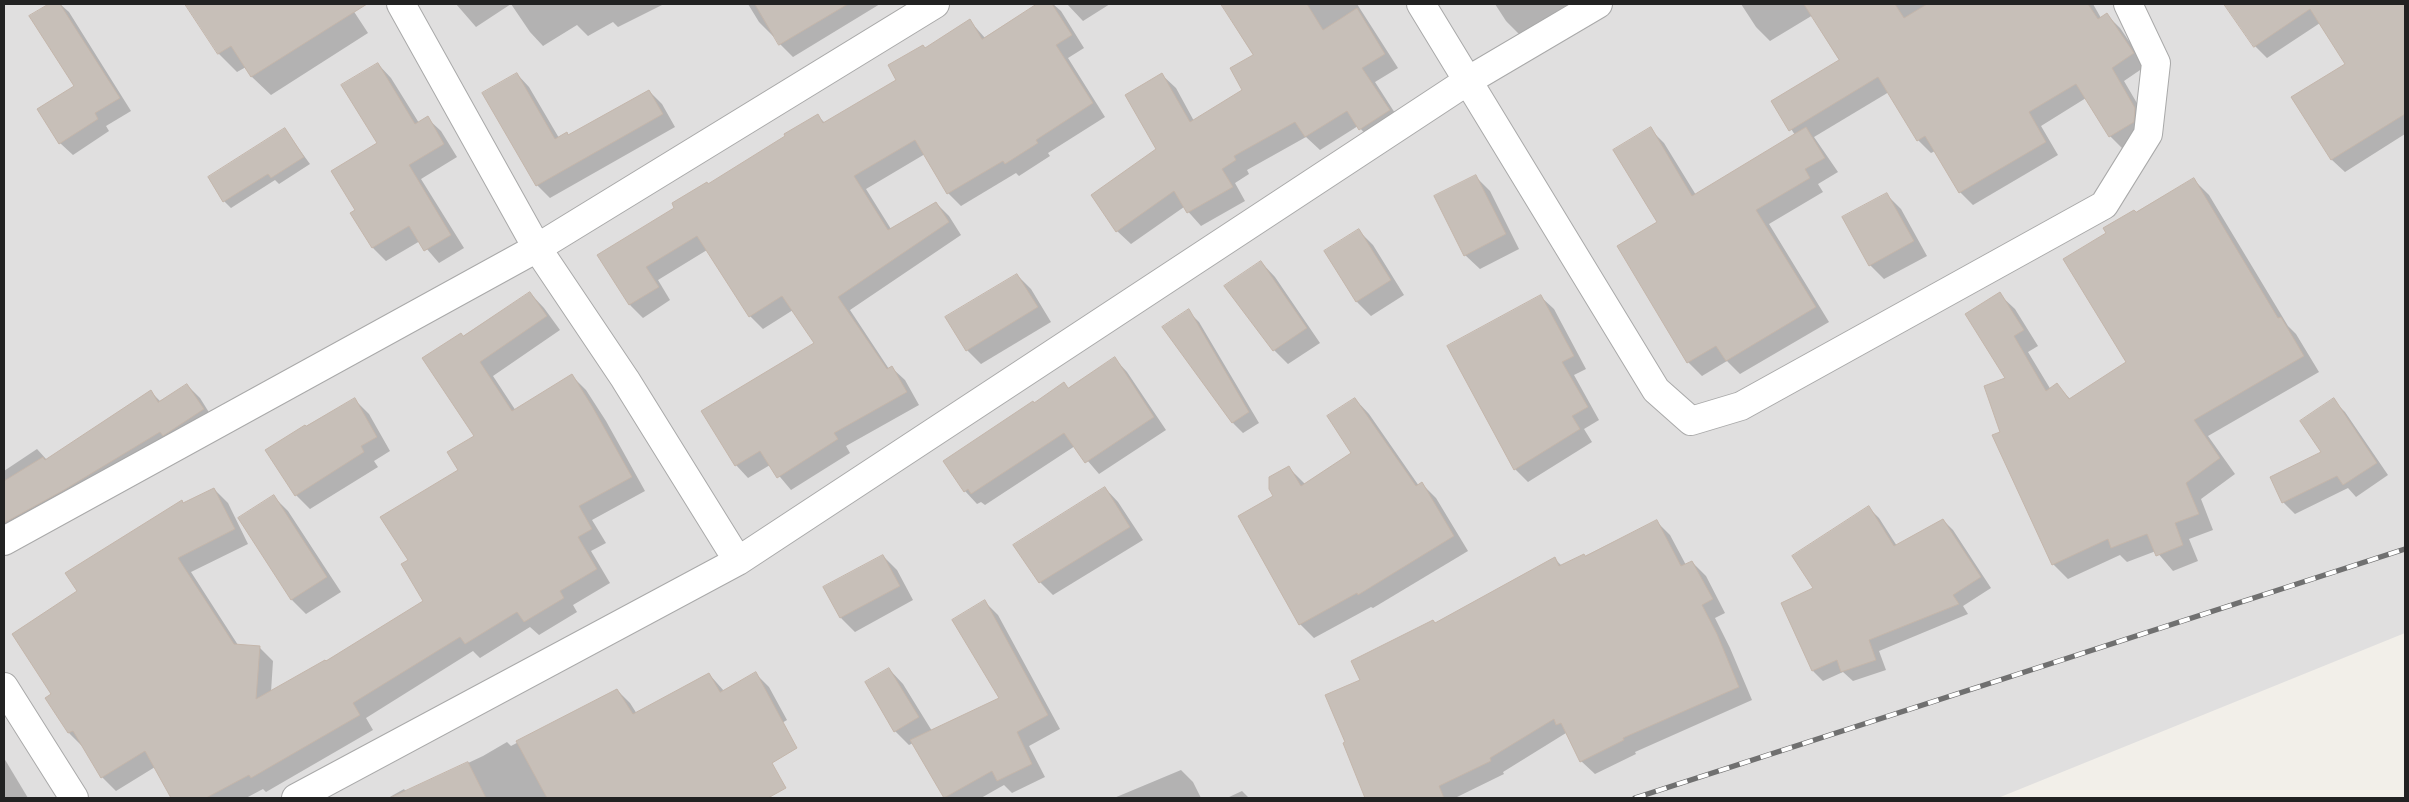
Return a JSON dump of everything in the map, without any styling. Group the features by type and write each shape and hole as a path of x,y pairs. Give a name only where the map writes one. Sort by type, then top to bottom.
{"street":[{"path":"401,4 537,248 625,379 738,561"},
{"path":"4,541 537,248 935,4"},
{"path":"1421,4 1656,390 1691,421 1741,406 2104,205 2148,134 2156,63 2128,4"},
{"path":"296,798 738,561 1469,80 1598,4"},
{"path":"4,687 74,798"}],"shaded area":[{"path":"4,4 2405,4 2405,633 1998,798 4,798"}],"building":[{"path":"49,4 60,4 120,98 95,113 98,119 59,144 37,109 74,86 29,16"},
{"path":"185,4 367,4 251,77 231,46 218,54"},
{"path":"755,4 848,4 779,45"},
{"path":"1037,4 1052,4 1072,35 1056,45 1093,103 1036,140 1038,143 1005,164 1003,161 947,194 915,140 854,176 888,230 936,202 949,222 838,297 887,369 892,366 907,392 834,433 838,439 777,478 760,451 735,466 701,411 814,343 782,296 749,317 697,236 646,267 659,287 629,305 597,255 674,208 672,203 707,182 708,184 818,114 823,123 896,80 888,65 923,45 925,48 970,19 982,39"},
{"path":"1221,4 1307,4 1323,30 1357,8 1385,54 1362,68 1390,110 1359,130 1347,111 1305,137 1295,122 1234,156 1236,160 1222,169 1233,187 1187,213 1174,191 1116,232 1091,195 1156,149 1125,95 1162,73 1190,122 1242,90 1230,68 1253,55"},
{"path":"1804,4 1895,4 1904,18 1927,4 2088,4 2098,19 2107,13 2134,53 2112,68 2135,108 2134,122 2109,137 2076,84 2029,112 2046,142 1959,193 1925,136 1917,141 1878,77 1789,131 1771,101 1839,60"},
{"path":"2224,4 2405,4 2405,114 2331,160 2291,97 2345,64 2310,9 2254,47"},
{"path":"378,63 415,124 428,116 444,144 409,165 451,235 424,251 409,226 372,248 350,213 355,210 331,171 377,143 341,85"},
{"path":"517,73 555,139 567,132 568,135 649,90 663,114 536,186 482,93"},
{"path":"1651,127 1692,196 1806,127 1825,158 1805,169 1810,178 1756,210 1816,307 1726,361 1716,346 1687,363 1617,246 1657,222 1613,150"},
{"path":"285,128 304,157 271,178 268,174 223,202 208,177"},
{"path":"1476,175 1506,234 1464,256 1434,196"},
{"path":"2194,178 2278,318 2281,317 2304,356 2194,420 2220,458 2186,483 2199,514 2175,523 2183,545 2156,556 2147,534 2111,548 2108,539 2052,565 1992,435 2000,432 1984,386 2005,378 1965,314 2000,292 2024,330 2014,336 2046,391 2057,383 2069,399 2126,362 2063,259 2106,233 2103,228 2134,210 2136,212"},
{"path":"1887,193 1914,241 1869,266 1842,217"},
{"path":"1359,229 1391,280 1356,302 1324,251"},
{"path":"1261,261 1307,328 1273,351 1224,286"},
{"path":"1017,274 1038,307 966,351 945,317"},
{"path":"530,292 547,316 480,362 512,411 572,374 592,406 632,477 579,506 592,529 578,537 597,569 560,591 564,598 524,622 517,612 465,644 460,637 353,703 360,715 251,778 249,775 206,798 171,798 145,751 101,778 73,731 68,733 45,698 51,694 12,634 77,591 65,573 182,500 183,503 214,488 235,529 178,558 234,644 260,646 256,699 326,661 423,601 401,564 408,560 380,517 458,470 447,452 474,436 422,358 461,333 463,336"},
{"path":"1541,295 1574,356 1562,362 1588,407 1572,416 1580,429 1514,470 1447,346"},
{"path":"1189,309 1249,412 1232,423 1162,327"},
{"path":"1115,357 1154,417 1085,463 1064,433 971,494 968,489 964,492 943,461 1064,382 1068,388"},
{"path":"187,384 204,409 163,436 160,432 64,490 4,523 4,481 43,457 45,460 151,390 158,402"},
{"path":"355,398 377,437 361,446 364,452 295,496 265,450 305,425"},
{"path":"1355,398 1416,486 1422,482 1454,536 1358,595 1357,593 1299,625 1238,516 1273,496 1269,489 1269,477 1289,466 1301,486 1351,453 1327,416"},
{"path":"2334,398 2377,463 2343,485 2337,476 2282,503 2270,477 2321,452 2300,421"},
{"path":"1105,487 1130,527 1039,583 1013,545"},
{"path":"274,495 327,577 291,600 238,518"},
{"path":"1869,506 1894,546 1943,519 1981,577 1953,595 1959,604 1869,640 1876,660 1841,672 1837,660 1812,671 1781,603 1813,588 1792,556"},
{"path":"1657,520 1681,566 1692,561 1713,599 1702,605 1717,634 1739,687 1623,738 1624,740 1580,762 1561,723 1556,725 1554,719 1490,758 1491,761 1439,786 1444,798 1365,798 1343,743 1345,742 1325,695 1360,680 1351,661 1433,620 1435,623 1555,557 1559,566 1584,554 1585,556"},
{"path":"883,555 900,586 840,618 823,587"},
{"path":"985,600 1048,715 1017,732 1032,764 997,781 992,771 944,798 910,740 999,698 952,620"},
{"path":"889,668 919,717 894,732 865,682"},
{"path":"756,672 797,748 772,763 786,788 768,798 547,798 516,741 617,689 633,714 709,673 720,692"},
{"path":"468,762 486,798 390,798"}],"railway":[{"path":"1635,798 2405,549"}]}
